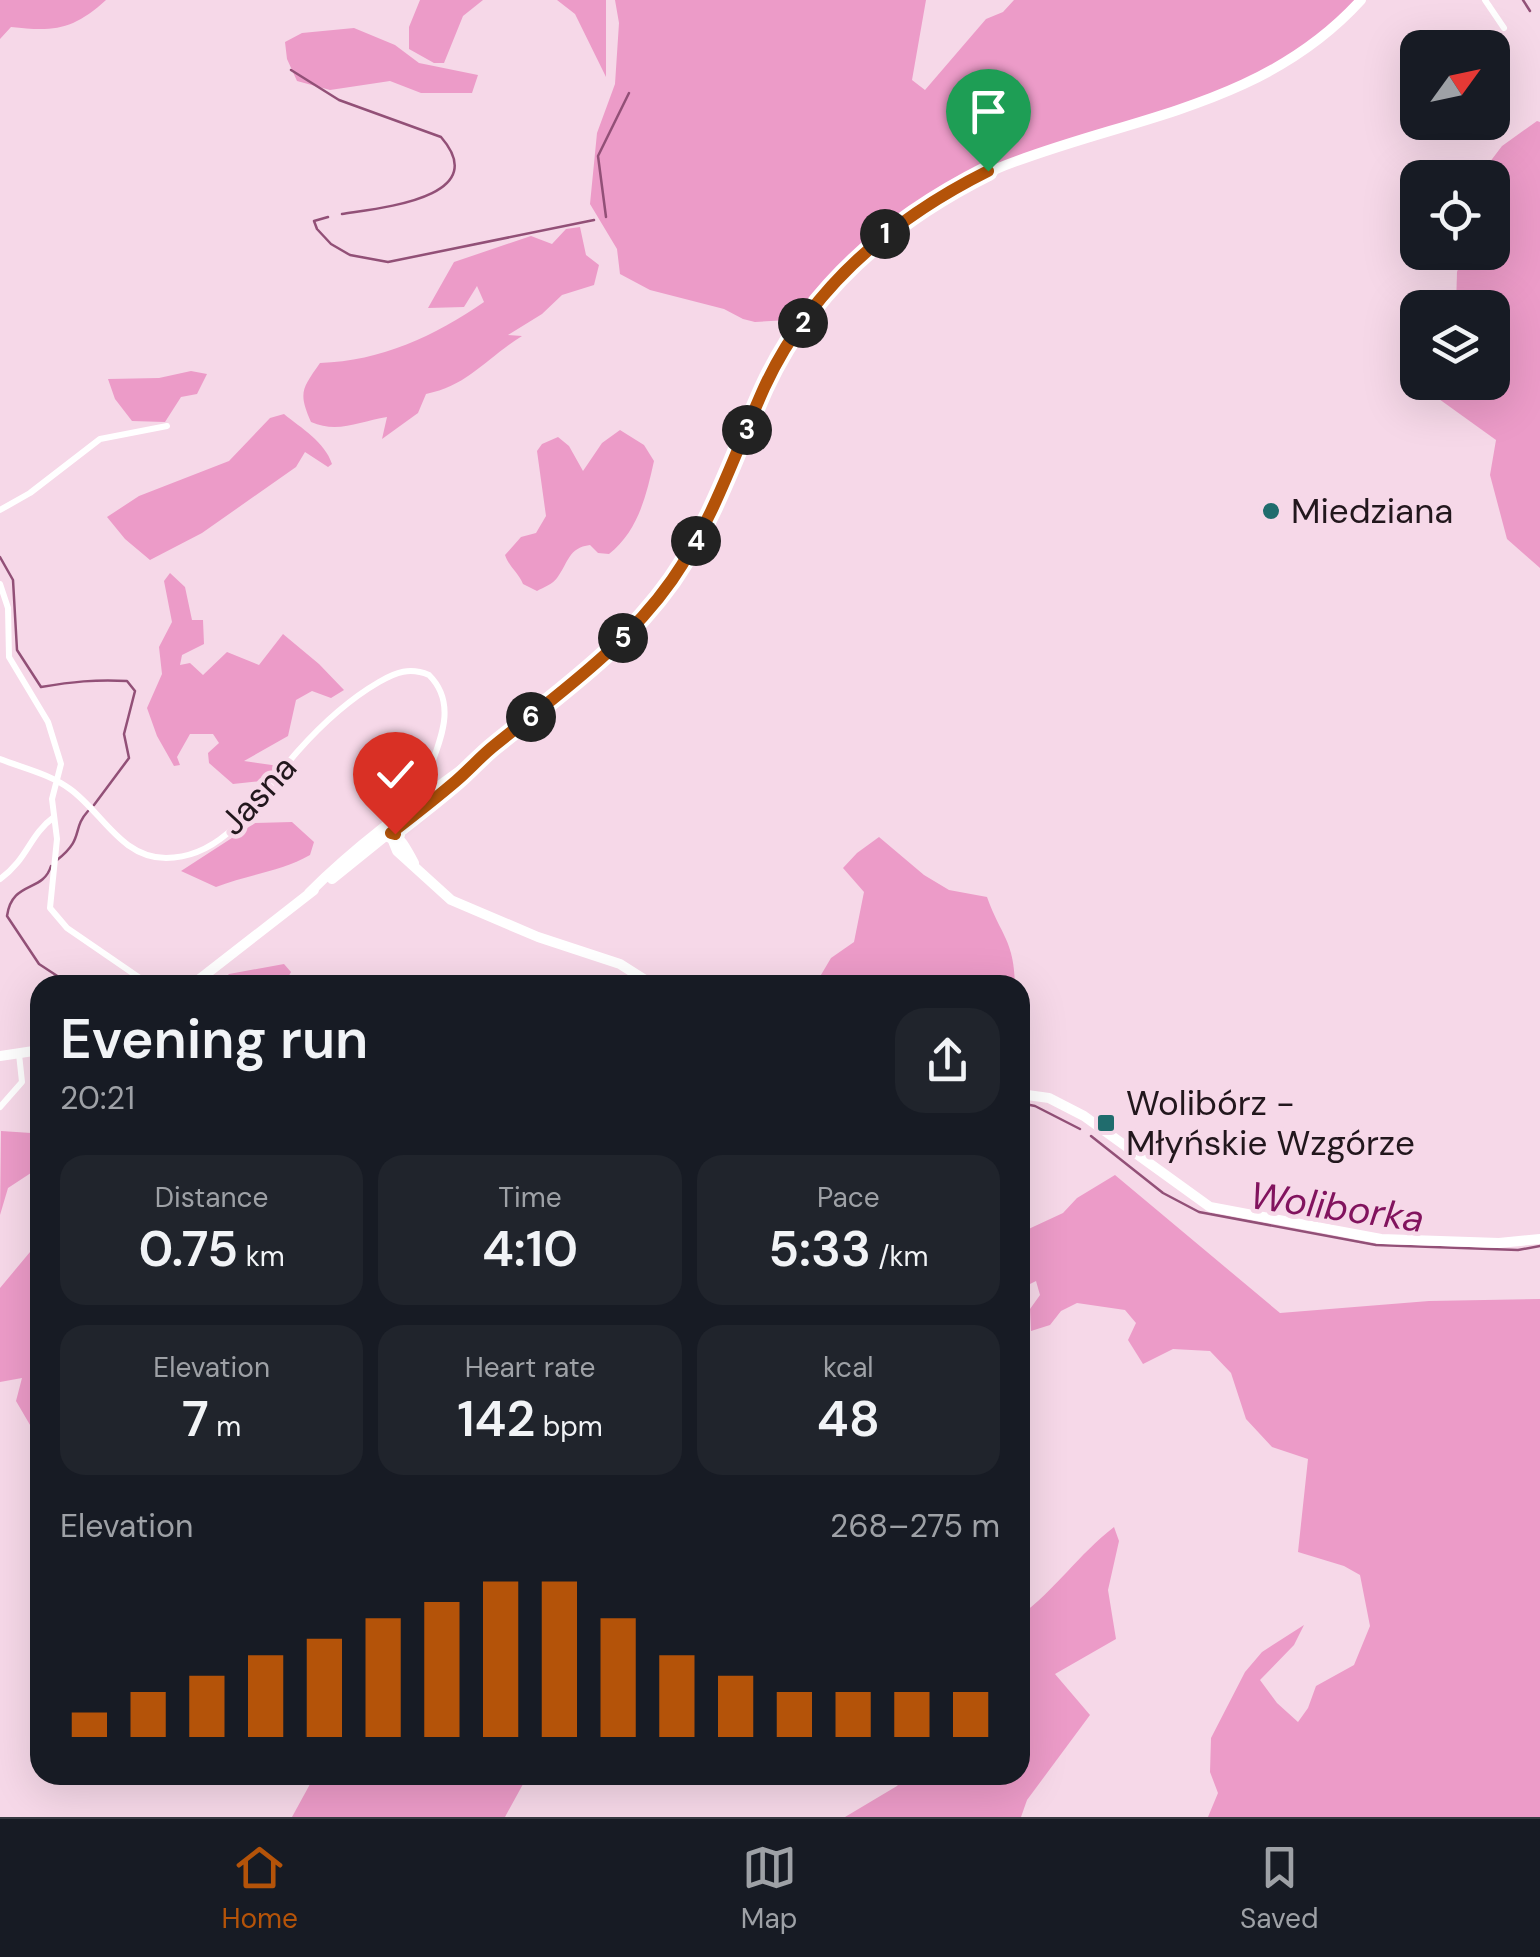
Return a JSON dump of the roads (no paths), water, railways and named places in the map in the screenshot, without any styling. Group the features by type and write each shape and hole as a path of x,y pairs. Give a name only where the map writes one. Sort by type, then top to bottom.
{"main road":[{"path":"309,894 375,835 456,781 598,662 655,602 706,522 766,384 786,348 823,296 868,248 919,209 988,171 1055,146 1212,100 1250,84 1312,45 1361,0"},
{"path":"399,821 396,837 400,856"},
{"path":"375,835 396,837 423,876"},
{"path":"205,975 309,894 366,853 396,837"},
{"path":"366,853 383,850 400,856 460,905 571,950 620,964 637,975"},
{"path":"0,1056 30,1052"},
{"path":"1030,1095 1049,1098 1084,1116 1210,1207 1381,1240 1499,1242 1540,1238"}],"street":[{"path":"1484,0 1504,28"},
{"path":"0,510 30,493 100,439 167,426"},
{"path":"0,584 8,608 8,657 48,722 62,764 52,799 57,854 50,904 55,917 136,975"},
{"name":"Jasna","path":"0,759 58,781 124,842 149,856 182,856 206,847 247,815 329,719 366,690 405,670 429,675 443,695 445,720 432,763"},
{"path":"0,879 20,864 38,831 54,818"},
{"path":"0,1107 22,1082 19,1054"}],"waterway":[{"path":"1523,0 1530,11"},
{"path":"291,70 339,100 441,137 453,158 453,174 443,187 404,203 342,214"},
{"path":"606,217 598,156 629,93"},
{"path":"328,217 314,221 331,244 350,255 388,262 594,220"},
{"name":"Woliborka","path":"0,557 13,580 17,650 41,687 116,680 127,681 135,691 124,734 129,758 94,805"},
{"name":"Woliborka","path":"57,860 75,840 88,811"},
{"name":"Woliborka","path":"51,866 41,880 15,897 7,916 39,964 56,975"},
{"name":"Woliborka","path":"1030,1105 1080,1129"},
{"name":"Woliborka","path":"1091,1136 1163,1193 1199,1212 1376,1245 1518,1250 1540,1246"}],"place":[{"name":"Miedziana","path":"1271,511"},
{"name":"Wolibórz - Młyńskie Wzgórze","path":"1106,1123"}]}
